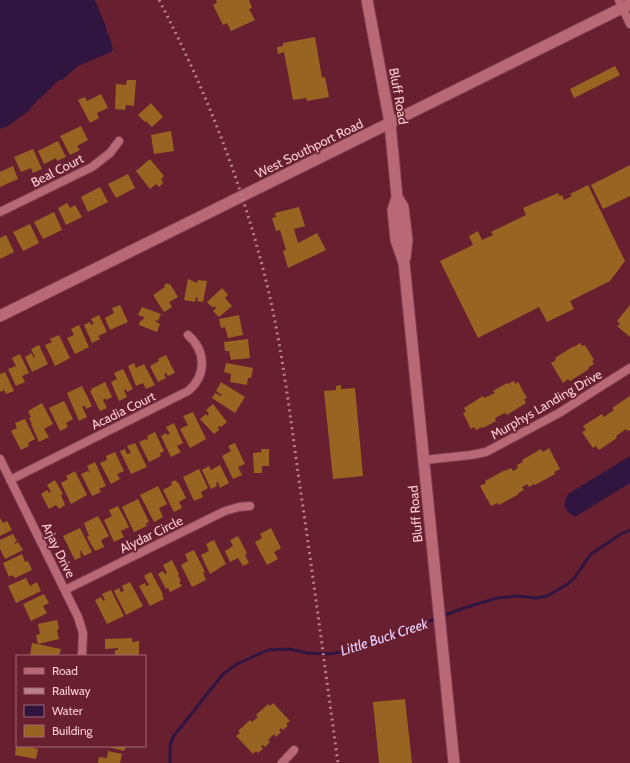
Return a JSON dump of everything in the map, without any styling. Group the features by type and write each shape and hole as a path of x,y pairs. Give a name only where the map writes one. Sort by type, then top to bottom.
{"main road":[{"name":"Bluff Road","path":"367,0 390,123 397,197 403,207 407,232 404,263 454,763"},
{"name":"West Southport Road","path":"0,316 390,123 624,4"}],"street":[{"path":"624,4 630,24"},
{"name":"Beal Court","path":"0,212 92,166 110,153 119,141"},
{"name":"Acadia Court","path":"10,480 188,391 197,381 201,373 202,363 202,355 199,347 188,335"},
{"name":"Murphys Landing Drive","path":"424,460 486,452 559,413 630,368"},
{"name":"Arjay Drive","path":"0,459 78,617 82,629 82,655"},
{"name":"Alydar Circle","path":"65,590 225,511 250,506"},
{"path":"282,763 294,750"}],"water":[{"path":"0,0 95,0 113,49 111,52 78,66 62,80 59,80 31,107 30,110 8,126 0,129"},
{"path":"630,456 630,483 575,517 567,511 564,504 568,494"}],"building":[{"path":"216,0 249,0 252,8 249,9 255,20 231,31 227,23 223,25 213,5 217,3"},
{"path":"315,37 322,78 325,77 329,97 307,101 306,98 293,100 284,52 278,54 277,47 283,46 283,43"},
{"path":"615,66 620,75 574,98 570,89"},
{"path":"127,80 136,80 134,106 126,105 125,110 115,109 116,84 126,85"},
{"path":"101,94 108,108 97,113 99,118 90,123 78,100 85,97 87,101"},
{"path":"151,103 163,117 152,127 138,115"},
{"path":"81,126 88,140 77,146 80,150 70,155 60,136"},
{"path":"171,131 174,151 154,154 151,135"},
{"path":"58,141 66,157 57,161 56,158 44,164 38,151"},
{"path":"33,149 42,169 33,173 31,168 21,172 14,157"},
{"path":"150,159 164,176 161,179 163,183 159,187 156,184 150,189 136,171"},
{"path":"630,165 630,196 603,209 591,185"},
{"path":"13,166 18,179 0,187 0,172"},
{"path":"128,174 135,188 116,198 108,184"},
{"path":"588,185 625,261 610,281 570,301 574,309 547,322 539,307 478,338 440,261 473,245 469,236 478,231 482,240 493,235 491,232 526,215 523,208 558,193 559,196 562,195 564,200 572,196 570,194"},
{"path":"100,187 108,202 88,212 81,197"},
{"path":"67,203 70,208 75,205 82,217 66,225 58,208"},
{"path":"299,207 305,226 294,229 298,243 317,233 326,250 288,268 283,251 286,250 280,230 276,231 272,218 276,217 275,213"},
{"path":"54,212 62,230 43,239 34,222"},
{"path":"30,224 39,243 23,251 13,232"},
{"path":"6,235 14,252 0,259 0,238"},
{"path":"188,279 197,283 198,280 207,281 203,302 197,301 198,298 196,297 195,302 184,300"},
{"path":"168,283 178,297 169,302 172,307 164,312 153,295 165,287 164,285"},
{"path":"222,288 228,295 225,298 232,306 219,317 213,311 216,308 214,306 213,308 207,302"},
{"path":"120,305 128,322 110,330 105,318 114,313 112,308"},
{"path":"630,305 630,337 617,326 620,324 617,321"},
{"path":"142,307 161,314 158,321 155,321 160,324 157,332 139,325 140,321 143,320 144,317 138,315"},
{"path":"99,315 107,332 98,336 100,339 92,343 84,325 90,322 91,325 94,324 91,319"},
{"path":"239,315 243,335 228,338 225,327 221,328 219,319"},
{"path":"79,325 89,347 75,354 67,338 74,335 71,329"},
{"path":"59,335 70,358 55,366 45,345 52,342 50,339"},
{"path":"248,339 250,358 231,360 229,351 225,351 224,342"},
{"path":"580,343 582,346 585,345 594,360 592,361 594,364 570,381 568,379 563,383 551,363 556,360 555,358"},
{"path":"39,345 48,364 32,372 25,357 32,353 33,357 35,357 31,349"},
{"path":"20,354 29,373 22,376 25,382 16,386 8,369 16,366 12,358"},
{"path":"166,355 175,373 168,376 166,373 164,374 166,378 158,382 150,366 159,361 158,359"},
{"path":"134,363 136,368 144,364 155,385 146,389 143,383 136,386 128,366"},
{"path":"226,363 253,368 251,378 248,378 247,385 230,382 231,374 224,372"},
{"path":"123,369 133,389 127,392 126,389 124,390 127,397 119,401 111,382 117,379 114,373"},
{"path":"5,372 14,391 6,394 4,390 0,392 0,374"},
{"path":"514,381 515,384 518,382 527,398 524,399 526,403 507,415 505,413 495,418 496,421 483,428 482,427 476,430 474,427 471,429 463,413 466,412 464,408 483,396 484,398 495,393 493,391 507,383 508,384"},
{"path":"105,382 112,397 103,400 107,408 100,411 90,391 92,390 91,389"},
{"path":"221,382 245,397 235,413 212,398 215,393 221,396 222,395 216,391"},
{"path":"341,385 341,389 355,388 363,476 333,479 324,391 336,390 336,386"},
{"path":"82,386 92,406 86,409 85,406 82,406 87,417 79,421 67,393"},
{"path":"630,396 630,430 628,431 626,429 616,436 617,438 599,450 596,446 593,448 582,432 586,430 583,426 602,414 604,417 614,410 612,408"},
{"path":"64,401 73,419 66,423 68,427 60,431 49,408"},
{"path":"42,403 53,424 44,429 49,437 39,442 31,424 29,418 31,417 28,411"},
{"path":"213,404 227,422 221,427 218,427 219,430 214,434 200,419 206,414 207,416 209,414 206,410"},
{"path":"193,412 206,439 190,448 180,429 188,425 183,416"},
{"path":"25,419 35,439 28,443 29,446 21,450 11,431 17,428 15,423"},
{"path":"174,423 183,443 177,446 181,452 171,457 161,436 166,433 167,435 170,434 166,427"},
{"path":"155,432 164,451 160,453 161,456 149,462 139,442 148,439 147,436"},
{"path":"135,443 147,467 131,474 120,451 125,449 127,454 131,453 127,446"},
{"path":"235,443 245,464 238,467 242,475 233,479 222,456 231,451 228,446"},
{"path":"549,448 560,469 554,472 555,474 535,485 534,484 529,487 527,484 522,487 524,490 518,493 519,494 499,505 498,503 491,506 480,486 486,483 485,481 505,470 511,468 513,471 518,468 517,465 523,462 522,460 541,449 543,452"},
{"path":"261,449 269,449 269,466 262,466 262,473 254,473 253,453 262,452"},
{"path":"115,452 124,471 117,474 120,479 111,484 100,463 107,460 106,456"},
{"path":"95,462 106,486 99,489 101,492 92,496 81,474 88,471 90,473 87,466"},
{"path":"220,465 229,483 220,488 218,482 216,483 217,486 211,489 202,470 209,466 211,470"},
{"path":"199,469 208,488 201,492 203,497 194,501 183,477"},
{"path":"75,471 87,495 71,504 61,483 68,479 66,476"},
{"path":"55,480 63,494 61,495 65,505 59,509 56,505 49,509 41,494 47,490 49,493 51,492 47,485"},
{"path":"176,480 186,498 179,502 182,508 174,512 163,490 172,485 171,482"},
{"path":"158,486 167,504 159,508 163,517 154,522 140,495"},
{"path":"138,499 149,522 146,523 147,526 134,532 122,507"},
{"path":"118,506 129,527 121,531 119,528 124,537 114,542 104,520 112,516 109,510"},
{"path":"98,516 109,536 101,540 104,547 95,551 87,537 89,536 84,523"},
{"path":"0,518 3,523 7,521 12,530 0,536"},
{"path":"80,528 92,552 84,556 80,551 81,557 75,560 63,536"},
{"path":"271,528 281,548 274,552 278,559 267,565 255,542 262,538 260,534"},
{"path":"13,534 17,541 14,543 15,544 18,542 23,550 5,559 0,549 0,540"},
{"path":"238,536 247,553 245,555 249,563 243,566 238,558 230,562 225,551 233,546 230,540"},
{"path":"214,540 226,564 210,574 201,555 209,551 206,544"},
{"path":"194,550 205,572 203,573 206,580 192,587 181,565 188,561 185,554"},
{"path":"22,554 25,562 28,561 32,570 15,578 12,575 9,577 3,563"},
{"path":"172,560 179,574 178,575 181,581 179,582 182,586 170,592 168,588 166,589 158,574 163,571 165,574 167,573 163,565"},
{"path":"151,572 163,594 164,599 150,606 139,586 145,583 146,586 149,585 144,576"},
{"path":"26,578 30,586 37,582 41,591 16,603 8,586"},
{"path":"130,582 143,606 126,615 114,591 119,588 121,592 124,591 122,586"},
{"path":"111,590 124,616 107,624 95,600 101,597 103,601 105,600 102,594"},
{"path":"44,594 49,603 43,606 47,613 31,621 23,604"},
{"path":"57,620 59,639 38,644 36,635 40,634 38,624"},
{"path":"132,638 132,642 139,641 139,655 115,655 115,650 118,650 118,648 105,649 105,639"},
{"path":"32,643 61,649 59,655 30,655"},
{"path":"405,699 412,763 379,763 373,702"},
{"path":"273,703 290,721 286,724 288,726 283,730 281,728 279,730 281,732 276,737 274,734 268,740 270,742 265,747 263,745 261,746 263,749 258,753 256,751 253,754 236,736 240,733 238,731 250,720 252,722 258,717 256,715 268,704 270,706"},
{"path":"16,746 33,747 38,749 36,759 15,755"},
{"path":"109,747 126,747 124,751"},
{"path":"108,751 122,754 120,763 98,763 99,757 107,758"}],"waterway":[{"name":"Little Buck Creek","path":"170,763 170,746 173,737 223,674 237,664 268,650 289,649 308,653 330,654 355,649 407,632 427,622 461,609 497,598 517,596 536,598 547,596 568,584 575,577 591,554 621,534 630,530"}],"railway":[{"path":"159,0 205,97 218,130 242,197 269,292 288,399 338,763"}]}
